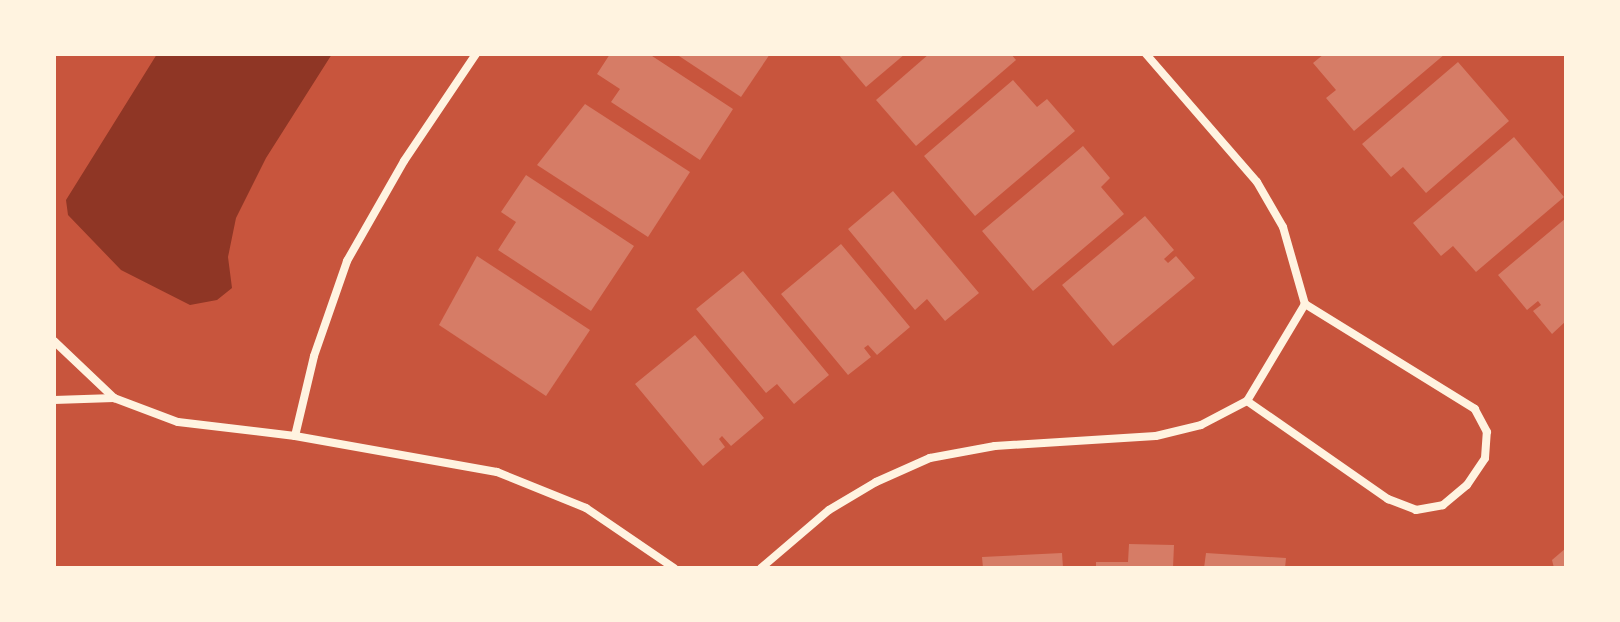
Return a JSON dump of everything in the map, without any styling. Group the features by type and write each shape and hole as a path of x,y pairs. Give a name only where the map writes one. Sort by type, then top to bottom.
{"street":[{"path":"295,436 314,356 347,261 404,161 476,54"},
{"path":"1146,54 1257,182 1283,227 1305,304 1475,409 1487,432 1485,458 1467,485 1443,505 1416,510 1388,499 1247,401"},
{"path":"761,568 829,510 876,482 930,458 995,446 1156,436 1201,425 1247,401 1305,304"},
{"path":"54,341 114,398"},
{"path":"54,400 114,398 178,422 295,436 497,472 534,484 586,508 674,568"}],"shaded area":[{"path":"157,54 332,54 266,158 236,218 228,257 232,288 217,300 190,305 121,270 68,215 66,200"}],"building":[{"path":"610,54 649,54 733,109 700,160 611,102 620,89 597,74"},
{"path":"676,54 770,54 741,97"},
{"path":"838,54 905,54 866,87"},
{"path":"929,54 1011,54 1016,60 916,146 876,100"},
{"path":"1324,54 1445,54 1354,131 1326,98 1336,90 1313,63"},
{"path":"1458,62 1509,121 1426,193 1403,167 1391,177 1362,144"},
{"path":"1013,80 1037,107 1047,99 1075,131 975,216 924,156"},
{"path":"585,104 690,172 648,237 537,165"},
{"path":"1514,137 1564,197 1476,272 1453,246 1441,256 1413,223"},
{"path":"1083,146 1110,178 1101,187 1124,214 1033,291 982,231"},
{"path":"526,175 634,246 591,311 498,250 516,222 501,212"},
{"path":"893,191 979,293 945,321 927,299 915,310 848,229"},
{"path":"1145,216 1174,250 1164,259 1168,263 1176,256 1195,278 1113,346 1062,285"},
{"path":"1566,218 1566,321 1552,334 1533,311 1541,305 1538,301 1527,310 1498,275"},
{"path":"841,244 910,327 877,355 868,345 864,348 871,357 848,375 781,294"},
{"path":"477,256 590,330 546,396 439,325"},
{"path":"743,271 829,375 794,404 777,384 766,393 696,309"},
{"path":"695,335 764,418 731,446 722,436 719,439 725,447 703,466 635,384"},
{"path":"1129,544 1174,545 1173,568 1096,568 1096,562 1128,562"},
{"path":"1566,548 1566,568 1554,568 1552,560"},
{"path":"1062,553 1063,568 983,568 982,557"},
{"path":"1206,553 1286,558 1285,568 1204,568"}]}
